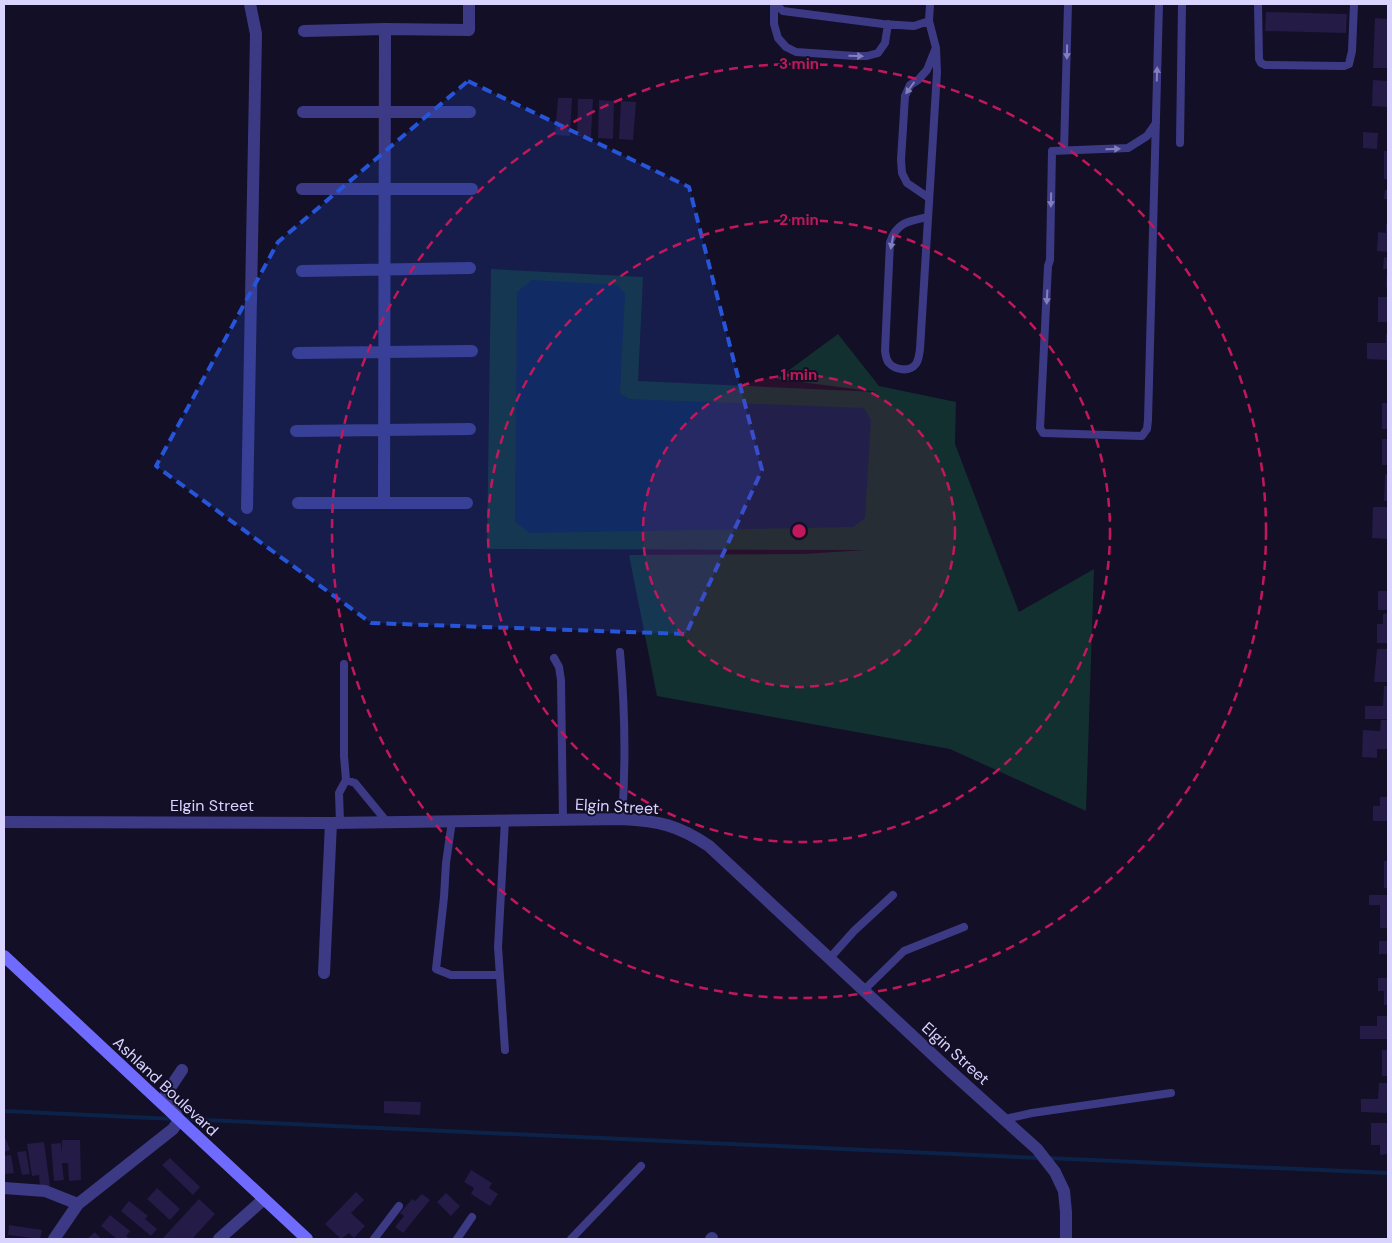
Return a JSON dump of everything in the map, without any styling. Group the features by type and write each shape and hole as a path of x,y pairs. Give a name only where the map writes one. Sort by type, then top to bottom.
{"street":[{"path":"247,508 256,34 250,4"},
{"path":"304,31 385,29 469,30 469,4"},
{"path":"384,502 385,29"},
{"path":"303,112 470,112"},
{"path":"302,189 472,189"},
{"path":"302,271 470,268"},
{"path":"298,353 472,351"},
{"path":"296,431 470,429"},
{"path":"298,503 467,503"},
{"name":"Elgin Street","path":"4,822 336,823 622,819 652,821 672,826 691,834 720,856 829,959 1038,1149 1055,1172 1064,1191 1066,1239"},
{"path":"324,973 336,823"},
{"name":"Ashland Boulevard","path":"4,956 307,1239"},
{"path":"54,1239 78,1204 173,1129 179,1120 166,1094 182,1070"},
{"path":"4,1188 45,1191 78,1204"},
{"path":"219,1239 264,1199"}],"lane":[{"path":"774,4 783,11 888,24 914,26 929,21"},
{"path":"774,4 774,24 778,38 786,47 796,52 855,56 867,56 878,53 885,43 888,24"},
{"path":"928,217 901,225 894,232 890,242 885,351 886,358 890,364 894,368 903,370 910,369 916,364 920,349 937,72 936,48 929,21 930,4"},
{"path":"1064,150 1068,4"},
{"path":"1156,123 1147,136 1128,148 1052,151 1050,260 1048,266 1040,428 1043,433 1142,436 1147,428 1148,420 1156,123 1159,4"},
{"path":"1180,143 1182,4"},
{"path":"1258,4 1259,59 1261,63 1265,65 1344,66 1348,64 1352,51 1354,4"},
{"path":"929,198 907,183 902,173 901,160 905,96 910,85 918,80 927,70 936,48"},
{"path":"620,652 624,706 625,768 622,819"},
{"path":"554,658 559,667 561,680 563,820"},
{"path":"336,823 339,793 346,780 344,756 344,664"},
{"path":"346,780 355,783 387,822"},
{"path":"505,820 498,947 505,1050"},
{"path":"452,821 436,969 451,975 499,975"},
{"path":"829,959 854,931 893,895"},
{"path":"864,991 904,952 964,927"},
{"path":"1005,1119 1032,1113 1171,1094"},
{"path":"571,1239 641,1166"},
{"path":"374,1239 399,1206"},
{"path":"457,1239 472,1217"}],"highlighted area":[{"path":"468,81 689,187 762,470 686,634 371,623 156,466 278,242"}],"green space":[{"path":"491,269 643,277 638,381 878,392 777,379 838,334 879,386 956,402 955,444 1019,612 1094,569 1086,811 950,749 657,696 629,555 803,554 866,550 487,549"}],"water":[{"path":"532,280 618,285 625,294 620,393 629,399 864,408 871,420 865,518 853,527 530,533 515,522 517,292"}],"building":[{"path":"1266,12 1347,14 1346,33 1265,31"},
{"path":"1375,18 1388,19 1388,68 1373,68"},
{"path":"1373,80 1388,81 1388,107 1372,106"},
{"path":"558,98 572,98 570,136 555,135"},
{"path":"578,99 593,99 591,137 577,136"},
{"path":"599,100 614,101 613,139 598,138"},
{"path":"621,101 636,102 633,140 619,139"},
{"path":"1363,132 1378,133 1377,149 1363,148"},
{"path":"1384,151 1388,151 1388,179 1384,179"},
{"path":"1385,190 1388,190 1388,199 1384,199"},
{"path":"1386,224 1388,224 1388,252 1377,251 1378,232 1386,233"},
{"path":"1384,257 1388,258 1388,269 1383,269"},
{"path":"1387,271 1388,287 1386,287"},
{"path":"1378,297 1388,297 1388,322 1378,322"},
{"path":"1386,334 1388,334 1388,360 1367,359 1367,343 1386,343"},
{"path":"1382,403 1388,403 1388,429 1382,429"},
{"path":"1382,439 1388,439 1388,465 1382,465"},
{"path":"1385,474 1388,475 1388,501 1384,501"},
{"path":"1373,507 1388,507 1388,539 1372,538"},
{"path":"1378,591 1388,591 1388,610 1378,610"},
{"path":"1388,613 1388,643 1377,643 1377,624 1383,624 1383,614"},
{"path":"1377,649 1388,649 1388,682 1374,682"},
{"path":"1384,686 1388,686 1388,719 1365,719 1365,706 1383,706"},
{"path":"1381,720 1388,720 1388,749 1377,749 1377,758 1362,757 1363,730 1380,731"},
{"path":"1380,797 1388,797 1388,821 1373,821 1373,806 1380,806"},
{"path":"1384,861 1388,861 1388,888 1384,888"},
{"path":"1369,895 1388,895 1388,928 1380,928 1380,905 1369,905"},
{"path":"1379,941 1388,941 1388,954 1379,954"},
{"path":"1378,978 1388,978 1388,1005 1384,1005 1384,991 1378,991"},
{"path":"1377,1016 1388,1016 1388,1039 1360,1039 1360,1026 1377,1026"},
{"path":"1382,1050 1388,1050 1388,1076 1382,1076"},
{"path":"1379,1083 1388,1083 1388,1113 1361,1112 1361,1099 1378,1099"},
{"path":"384,1101 421,1102 420,1115 384,1113"},
{"path":"1371,1123 1388,1123 1388,1154 1380,1155 1380,1145 1371,1145"},
{"path":"6,1139 10,1150 4,1152 4,1140"},
{"path":"62,1140 80,1140 81,1180 69,1181 68,1163 62,1163 64,1180 54,1181 51,1144 61,1143 62,1154"},
{"path":"44,1142 50,1186 40,1188 39,1175 32,1176 27,1144"},
{"path":"26,1151 30,1174 22,1175 17,1152"},
{"path":"11,1155 14,1173 5,1174 4,1156"},
{"path":"170,1158 200,1187 193,1195 162,1165"},
{"path":"471,1170 492,1183 489,1188 498,1194 490,1206 471,1194 474,1188 464,1182"},
{"path":"157,1188 180,1209 170,1220 147,1199"},
{"path":"356,1192 364,1200 351,1213 365,1226 354,1238 349,1233 341,1239 325,1224"},
{"path":"446,1193 460,1206 451,1216 437,1202"},
{"path":"422,1194 430,1200 403,1233 395,1227 404,1216 400,1213 412,1199 415,1201"},
{"path":"199,1199 215,1214 192,1239 162,1239"},
{"path":"129,1201 148,1216 145,1219 157,1229 151,1236 121,1211"},
{"path":"110,1215 130,1231 126,1236 130,1239 117,1239 101,1226"},
{"path":"9,1225 42,1230 40,1239 8,1235"},
{"path":"95,1232 101,1239 88,1238"}],"waterway":[{"path":"4,1111 174,1119"},
{"path":"183,1119 1040,1158"},
{"path":"1047,1158 1388,1173"}]}
